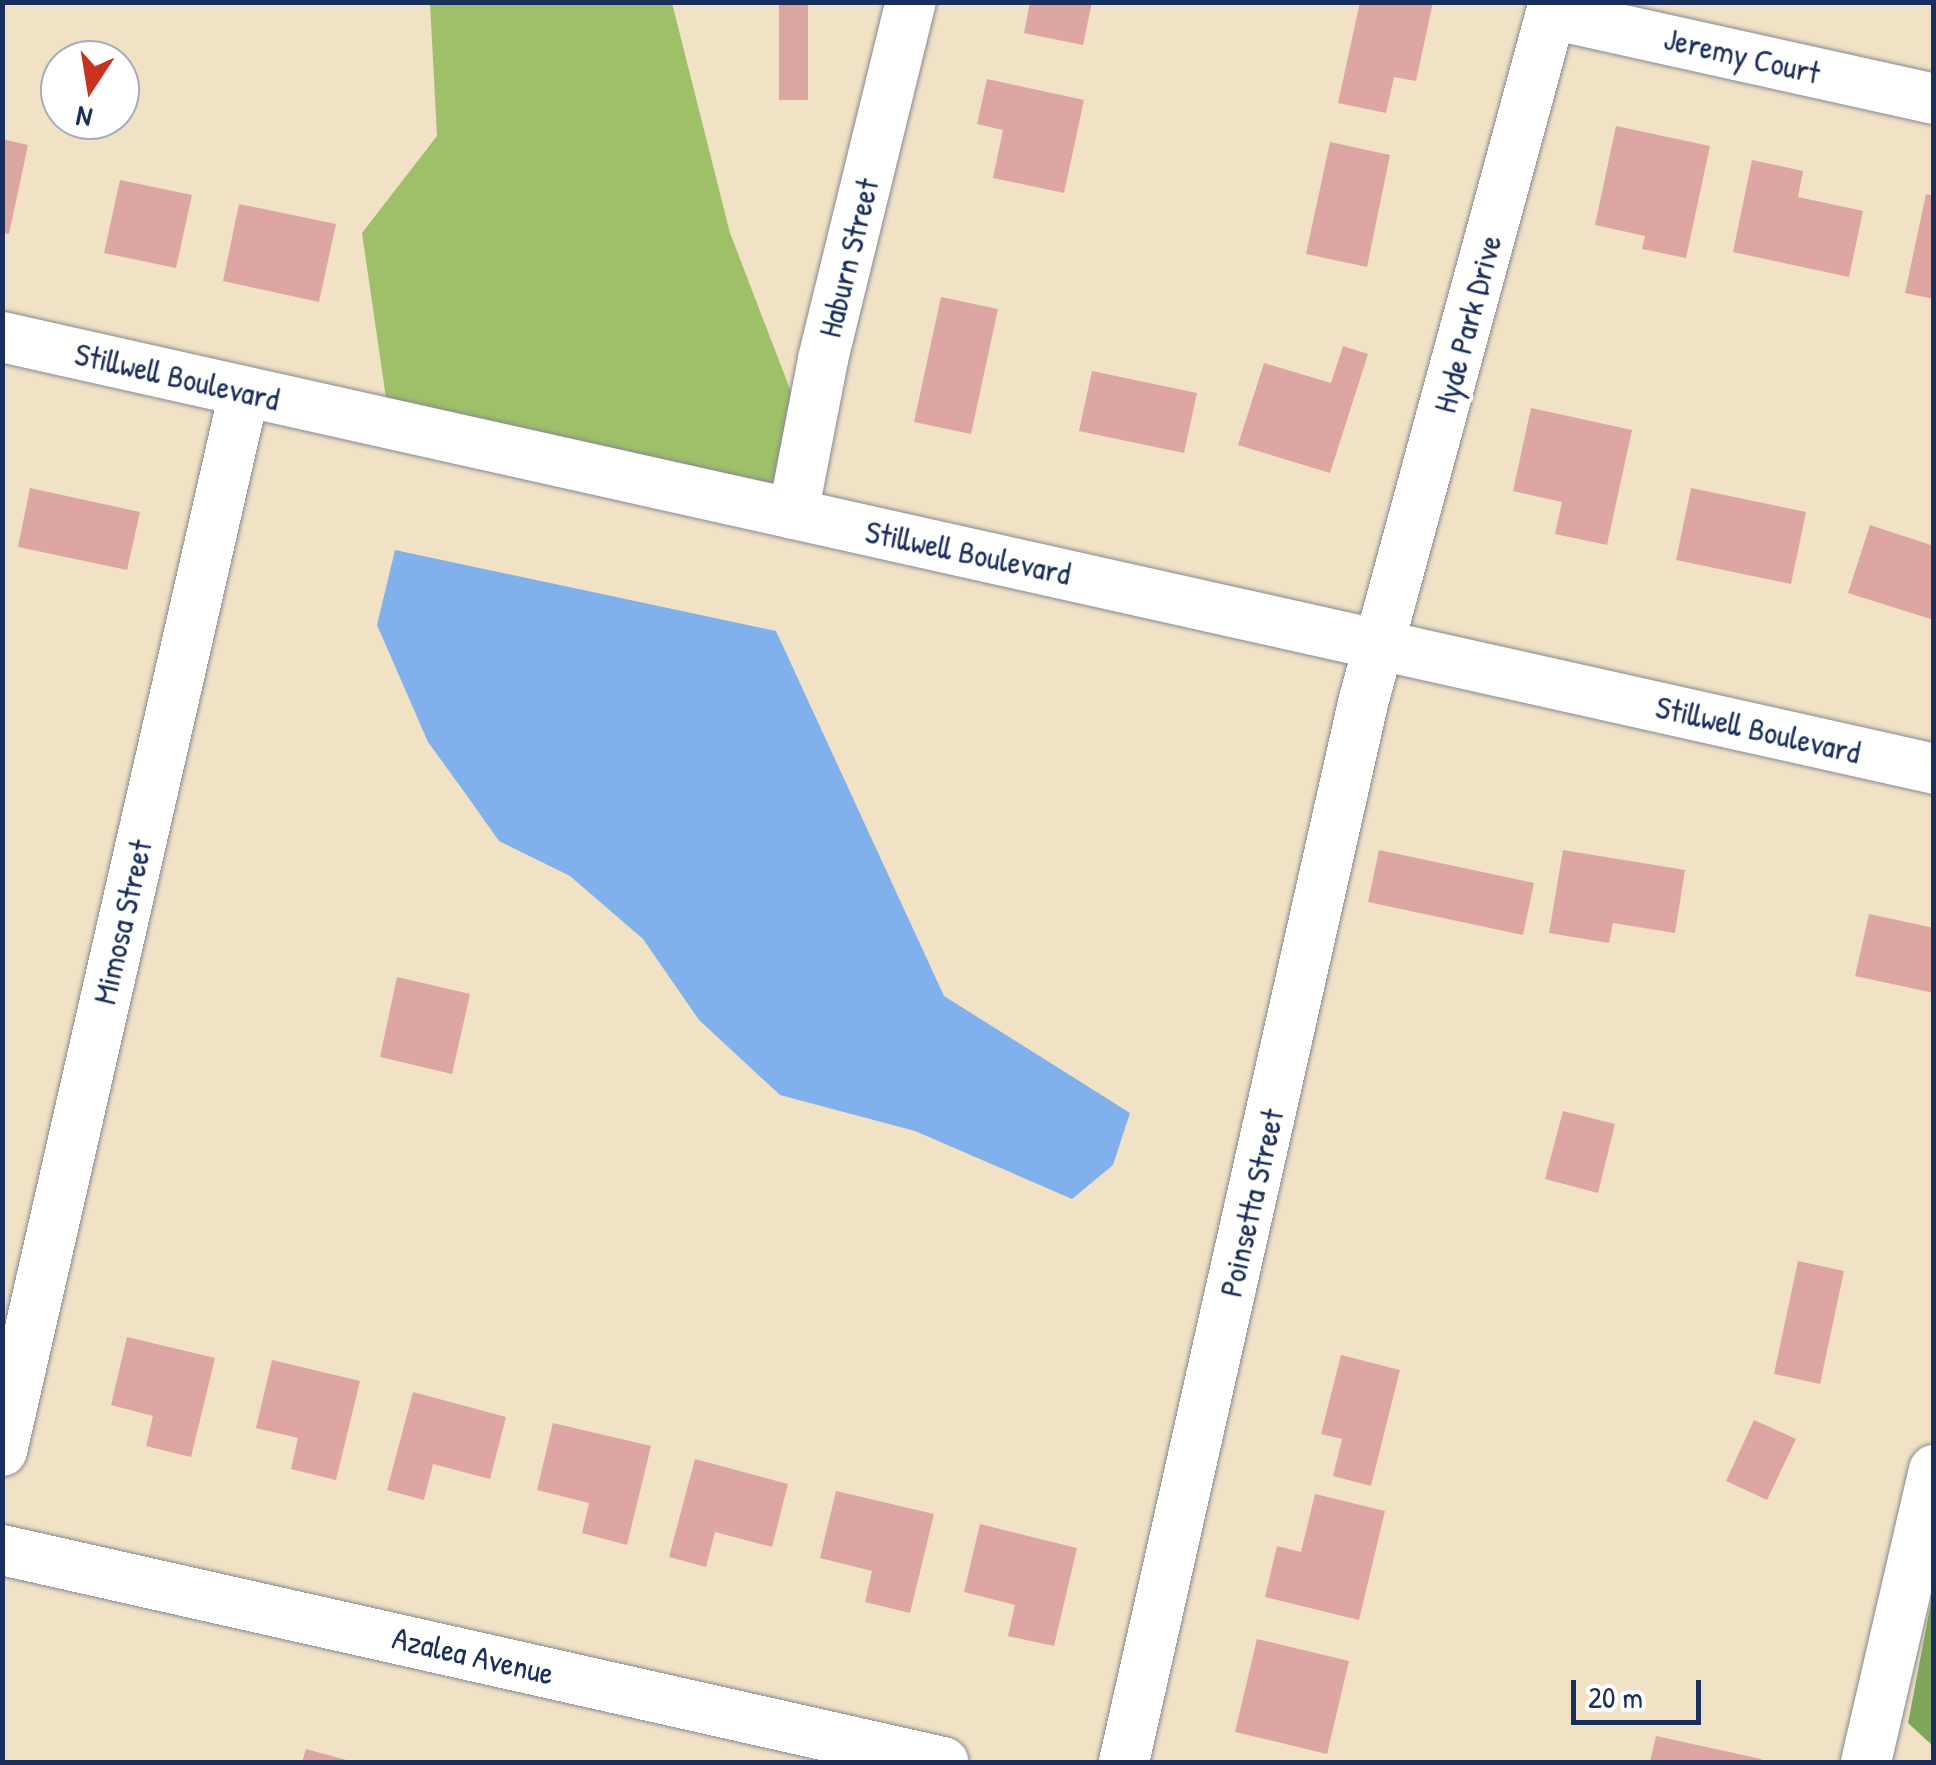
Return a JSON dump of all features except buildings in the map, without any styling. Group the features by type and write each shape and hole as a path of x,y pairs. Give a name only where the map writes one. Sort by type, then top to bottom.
{"street":[{"name":"Haburn Street","path":"793,514 827,341 910,2"},
{"name":"Jeremy Court","path":"1553,8 1934,99"},
{"name":"Hyde Park Drive","path":"1382,644 1553,8"},
{"name":"Stillwell Boulevard","path":"2,337 1934,769"},
{"name":"Mimosa Street","path":"2,1451 244,392"},
{"name":"Poinsetta Street","path":"1124,1762 1359,723 1382,644"},
{"path":"1866,1762 1934,1470"},
{"name":"Azalea Avenue","path":"2,1550 943,1762"}],"green space":[{"path":"430,3 672,3 730,233 793,397 776,485 386,398 362,233 437,136"},
{"path":"1933,1592 1933,1746 1908,1723"}],"water":[{"path":"395,550 776,631 944,996 1130,1113 1113,1165 1072,1199 915,1131 780,1095 699,1020 643,939 570,876 499,841 428,742 377,625"}]}
